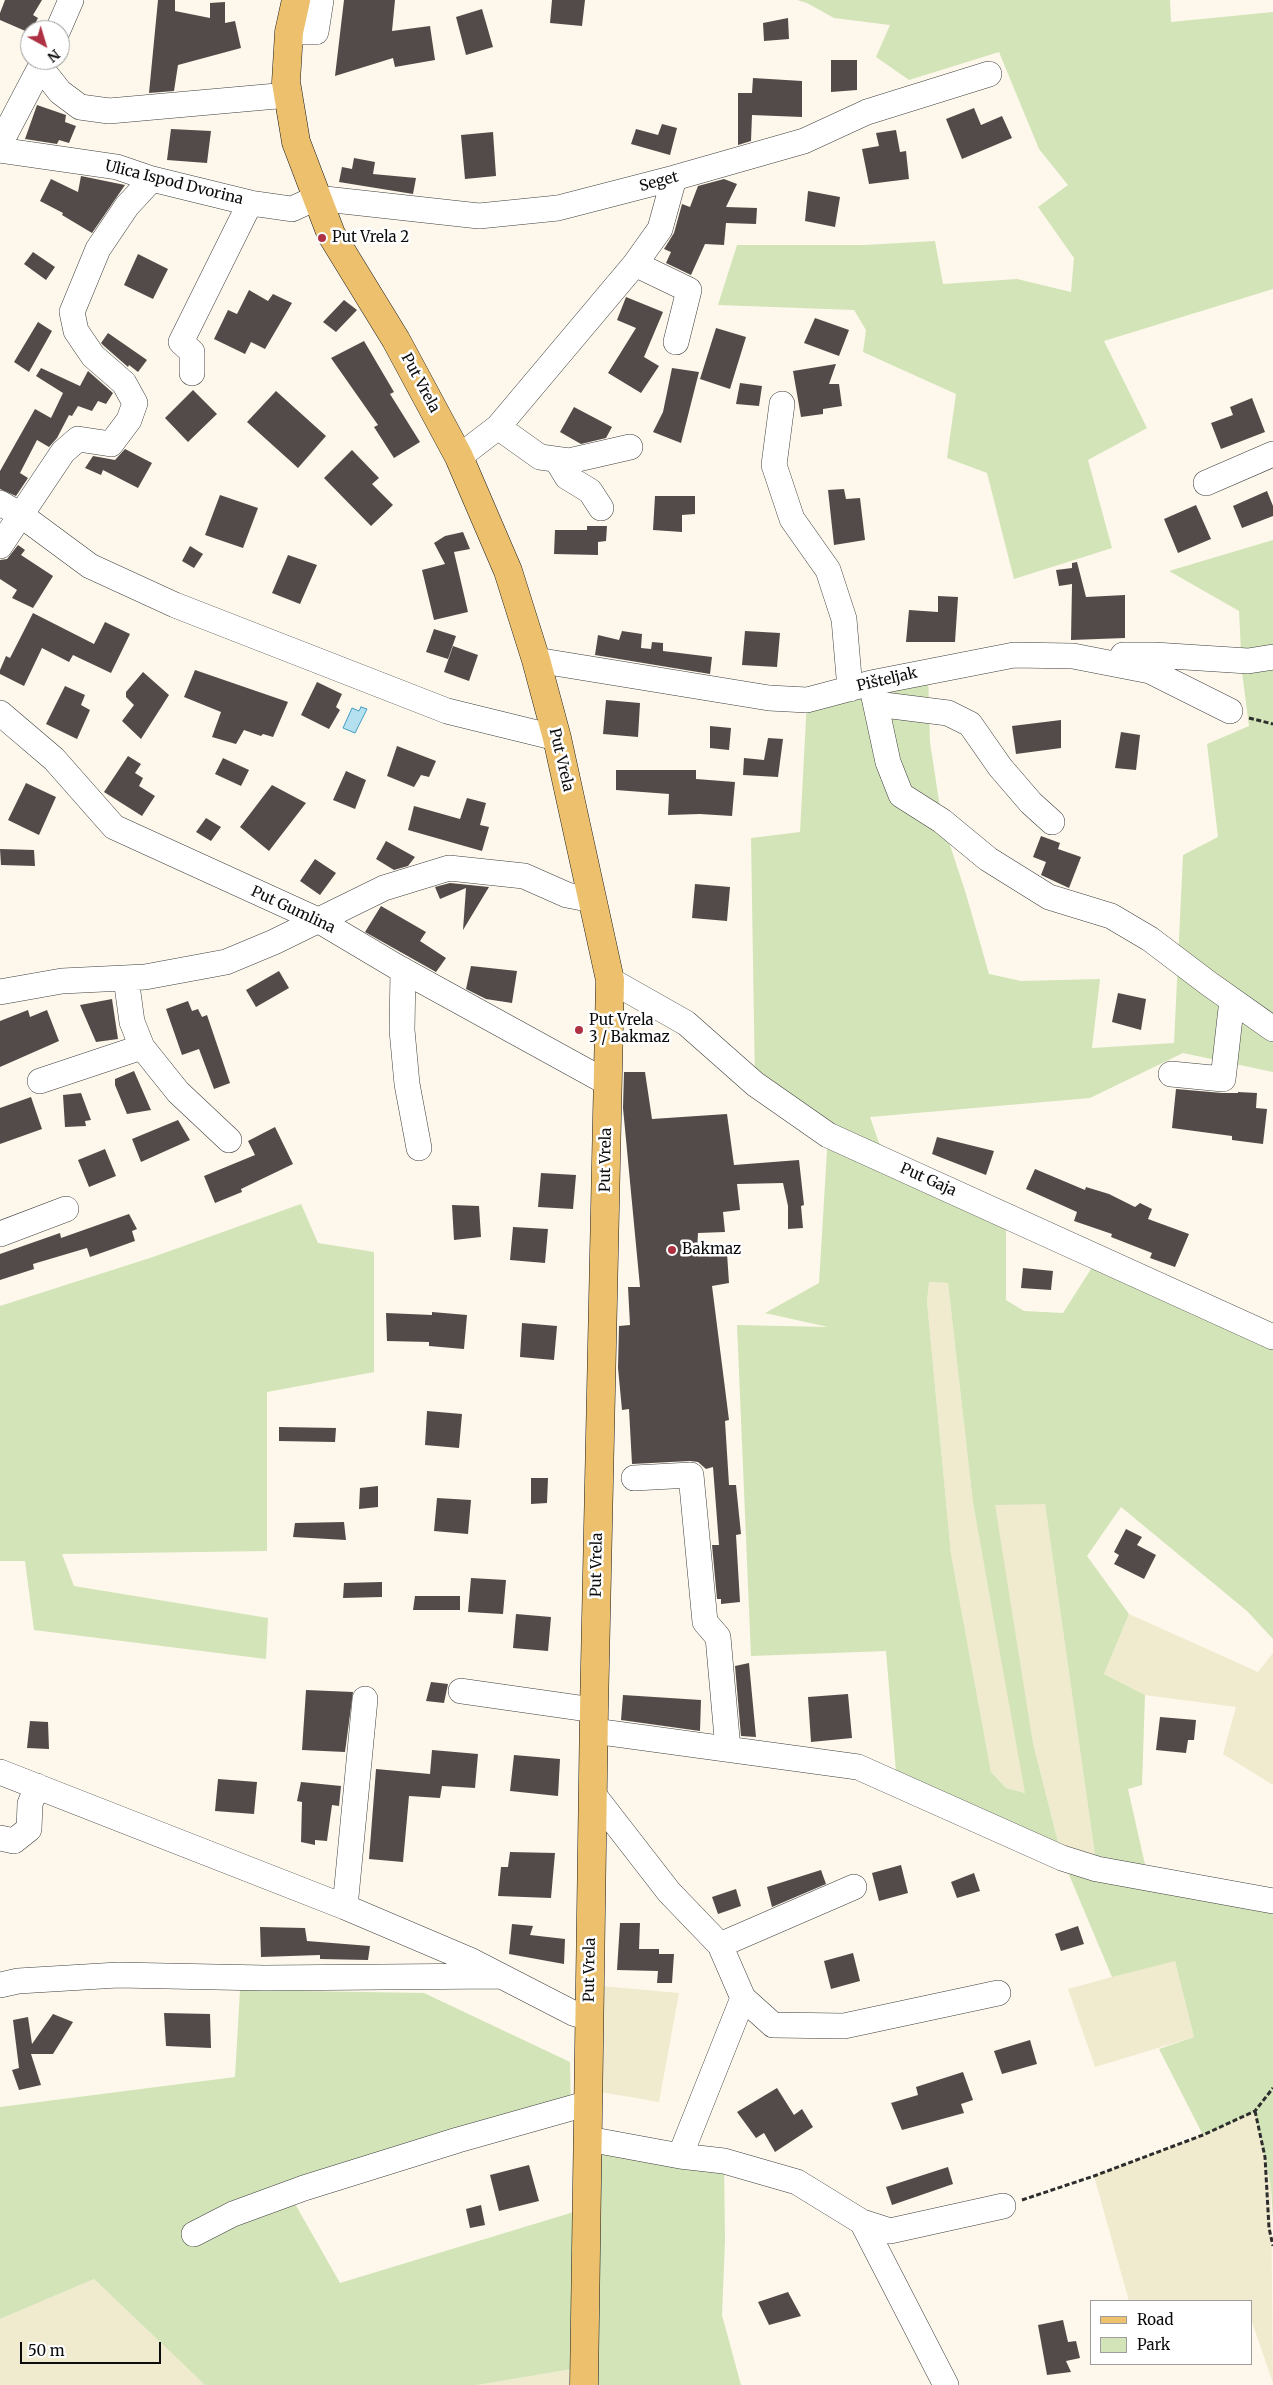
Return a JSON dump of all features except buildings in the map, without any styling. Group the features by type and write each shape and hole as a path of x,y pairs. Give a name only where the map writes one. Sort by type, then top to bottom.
{"main road":[{"name":"Put Vrela","path":"296,0 289,32 286,82 296,142 331,234 396,340 459,456 508,571 536,660 557,738 610,980 594,1720 584,2385"}],"street":[{"path":"63,20 72,0"},
{"path":"289,32 316,32 321,0"},
{"path":"0,144 40,70"},
{"path":"47,70 60,92 80,107 109,112 288,95"},
{"name":"Seget","path":"316,198 479,216 558,208 674,178 804,141 866,112 989,74"},
{"name":"Ulica Ispod Dvorina","path":"0,150 117,167 152,179 250,203 292,209 316,198"},
{"path":"459,456 498,427 635,264 660,230 674,178"},
{"path":"0,546 10,509 63,452 78,439 111,444 129,420 135,403 124,383 93,356 76,331 72,312 98,249 127,206 152,179"},
{"path":"192,373 192,352 181,342 250,203"},
{"path":"635,264 689,290 676,342"},
{"path":"782,404 774,465 792,520 828,570 865,692 901,796 942,820 988,859 1049,898 1111,916 1150,939 1273,1029"},
{"path":"498,427 540,457 569,461 630,446"},
{"path":"1206,483 1273,454"},
{"path":"556,459 568,477 590,491 601,508"},
{"path":"10,509 90,566 175,605 447,711 557,738"},
{"name":"Pišteljak","path":"536,660 769,698 807,700 865,692 1014,655 1073,656 1150,671 1230,711"},
{"path":"1073,656 1154,655 1248,661 1273,657"},
{"path":"865,692 948,713 970,724 1000,767 1031,803 1052,822"},
{"name":"Put Gumlina","path":"0,713 54,759 114,827 318,920 403,970 608,1083"},
{"path":"0,992 62,981 144,977 226,962 274,942 384,888 449,868 524,876 567,896 593,900"},
{"path":"403,970 402,1030 407,1084 419,1148"},
{"path":"126,978 132,1022 142,1047 178,1092 228,1140"},
{"name":"Put Gaja","path":"610,980 686,1023 755,1084 828,1135 1273,1337"},
{"path":"1171,1074 1223,1079 1232,1000"},
{"path":"40,1081 142,1047"},
{"path":"0,1234 66,1208"},
{"path":"634,1478 691,1475 706,1622 718,1637 728,1748"},
{"path":"461,1691 728,1748 858,1767 1062,1858 1097,1869 1273,1900"},
{"path":"345,1907 365,1699"},
{"path":"0,1772 345,1907 472,1961 573,2013 589,2018"},
{"path":"0,1838 14,1840 29,1829 30,1804 37,1786"},
{"path":"593,1794 669,1892 720,1945 743,1998 773,2025 844,2026 998,1993"},
{"path":"720,1945 854,1887"},
{"path":"0,1985 18,1981 118,1975 265,1978 501,1976"},
{"path":"680,2156 743,1998"},
{"path":"194,2234 232,2214 304,2188 458,2140 589,2103"},
{"path":"588,2139 680,2156 724,2161 797,2182 862,2222 890,2232 1003,2206"},
{"path":"862,2222 946,2385"}],"path":[{"path":"1003,2206 1094,2176 1203,2135 1255,2111 1273,2088"},
{"path":"1255,2111 1265,2158 1269,2228 1273,2246"}],"shaded area":[{"path":"929,1282 948,1283 973,1503 1026,1793 1006,1788 991,1772 951,1554 927,1302"},
{"path":"994,1504 1045,1504 1097,1869 1062,1858 1033,1743"},
{"path":"1129,1614 1258,1672 1273,1653 1273,1785 1223,1754 1236,1707 1145,1695 1104,1674"},
{"path":"1175,1960 1194,2037 1095,2067 1068,1989"},
{"path":"590,1985 679,1993 659,2102 589,2090"},
{"path":"1255,2111 1271,2186 1273,2383 1253,2325 1253,2300 1129,2300 1094,2176 1203,2135"},
{"path":"94,2279 205,2385 0,2385 0,2319"},
{"path":"584,2367 584,2385 477,2385"}],"green space":[{"path":"797,0 1170,0 1171,22 1273,12 1273,289 1104,341 1147,428 1088,460 1112,548 1014,579 987,473 947,458 956,394 863,352 866,330 854,310 718,305 737,245 865,245 935,241 943,284 1017,279 1071,292 1074,258 1038,207 1068,185 1039,149 999,52 909,80 876,57 890,25 834,18 807,3"},
{"path":"1273,540 1273,1072 1183,1053 1090,1098 870,1117 879,1143 930,1181 1006,1215 1006,1300 1024,1311 1063,1313 1098,1258 1273,1337 1273,1639 1247,1611 1121,1507 1087,1556 1129,1614 1104,1674 1145,1695 1142,1785 1128,1789 1148,1878 1273,1901 1273,2221 1271,2186 1255,2112 1203,2135 1159,2049 1194,2037 1175,1961 1112,1977 1062,1858 1097,1869 1045,1504 995,1505 1033,1743 1058,1842 897,1784 886,1651 751,1656 737,1325 828,1327 765,1313 819,1283 828,1135 755,1084 751,838 800,832 807,700 928,671 930,742 942,821 966,894 989,974 1021,981 1100,979 1092,1048 1174,1043 1183,855 1218,837 1207,744 1249,726 1242,672 1239,611 1169,571","holes":["929,1282 948,1283 973,1503 1025,1793 1006,1788 991,1772 951,1554 927,1302"]},
{"path":"301,1204 318,1243 374,1252 374,1372 267,1392 267,1551 62,1554 74,1586 268,1618 266,1659 34,1630 25,1561 0,1561 0,1306 153,1257"},
{"path":"240,1990 424,1993 570,2062 571,2119 286,2188 340,2283 587,2208 588,2139 724,2161 725,2241 722,2315 741,2385 584,2385 584,2367 477,2385 205,2385 94,2279 0,2319 0,2107 235,2077"}],"water":[{"path":"361,707 367,709 355,733 343,728 352,708 359,711"}],"place":[{"name":"Put Vrela 2","path":"322,238"},
{"name":"Put Vrela 3 / Bakmaz","path":"579,1030"},
{"name":"Bakmaz","path":"672,1250"}]}
